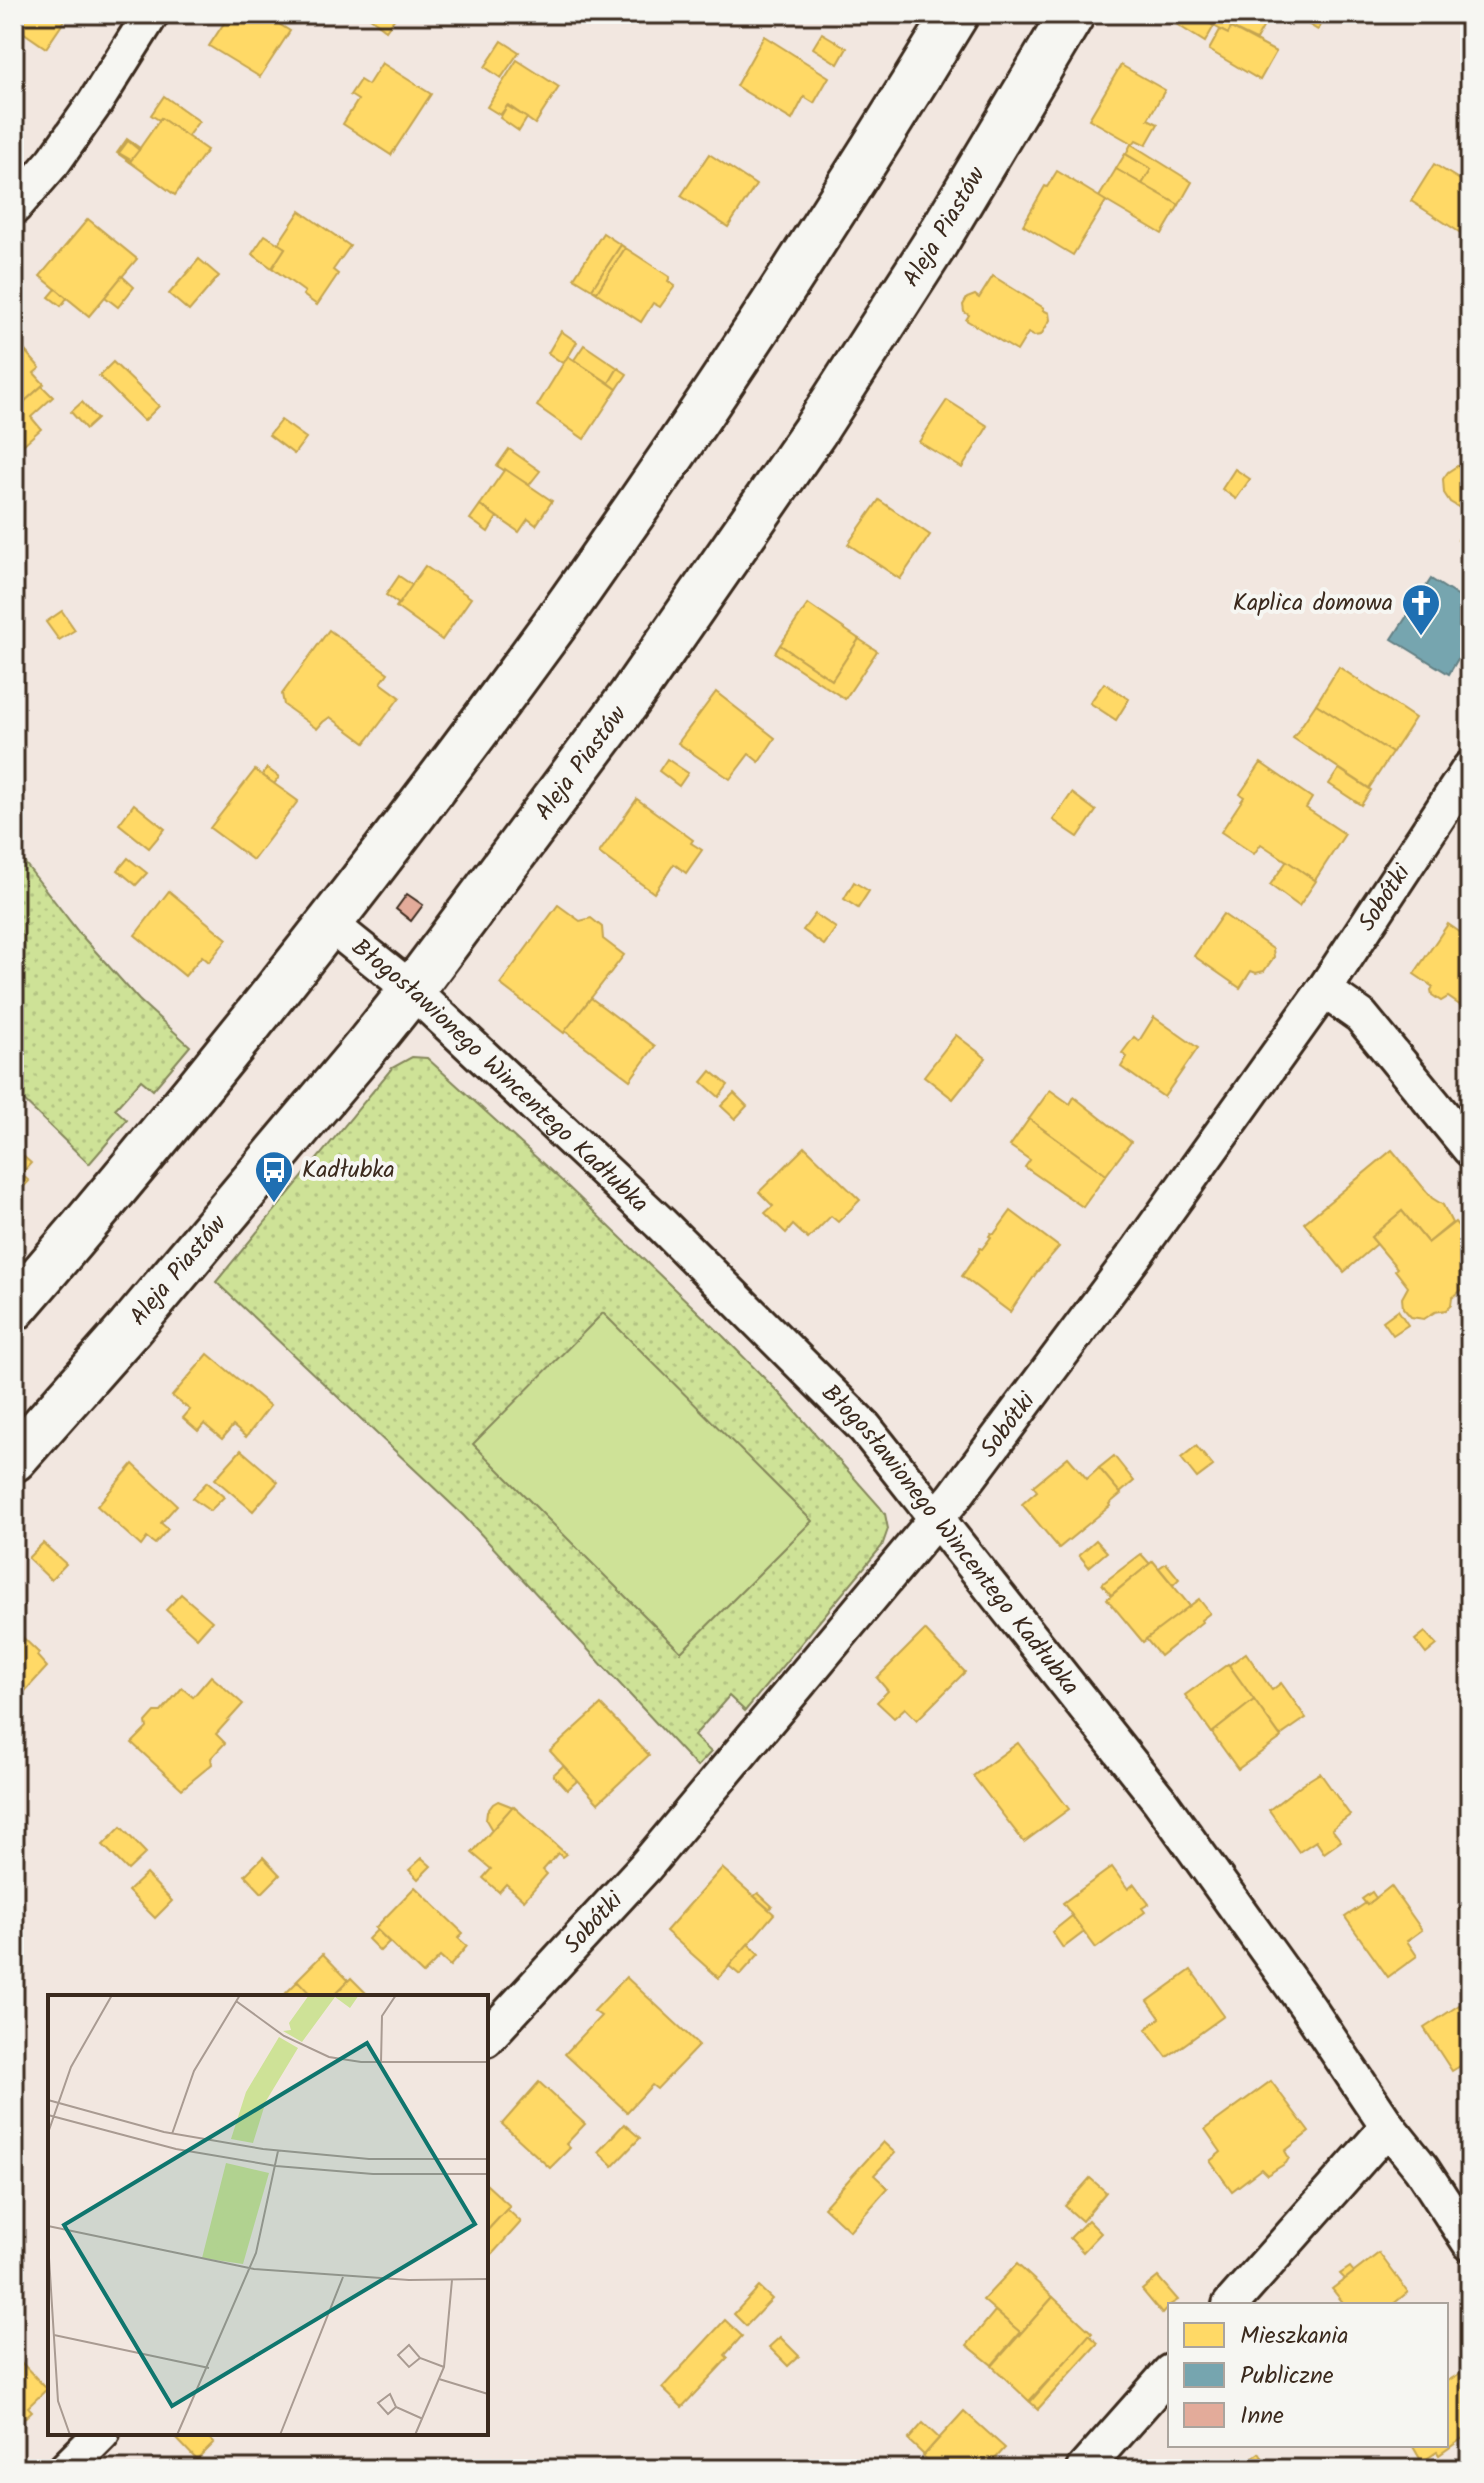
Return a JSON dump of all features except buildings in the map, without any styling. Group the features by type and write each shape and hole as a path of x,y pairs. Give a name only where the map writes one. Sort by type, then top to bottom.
{"street":[{"path":"14,207 54,161 151,14"},
{"path":"14,1308 170,1124 330,924 542,642 706,407 875,147 956,14"},
{"name":"Aleja Piastów","path":"14,1459 130,1328 349,1068 412,990 629,699 814,432 933,247 1072,14"},
{"name":"Sobótki","path":"488,2037 645,1867 938,1518 1137,1252 1324,990 1470,768"},
{"name":"Błogosławionego Wincentego Kadłubka","path":"330,924 412,990 660,1223 865,1428 1160,1801 1309,2009 1388,2127 1421,2168 1470,2243"},
{"path":"1324,990 1361,1016 1470,1149"},
{"path":"1232,2303 1388,2127"},
{"path":"1084,2469 1168,2374"},
{"path":"66,2469 100,2435"}],"green space":[{"path":"14,849 80,934 139,1000 190,1046 153,1090 141,1080 115,1109 127,1120 89,1164 14,1091"},
{"path":"412,1057 427,1058 562,1181 721,1334 781,1395 885,1514 888,1529 882,1546 745,1711 729,1696 694,1736 711,1752 697,1767 464,1516 216,1282 392,1068"},
{"path":"603,1313 812,1521 681,1652 473,1444"}],"place":[{"name":"Kaplica domowa","path":"1421,637"},
{"name":"Kadłubka","path":"274,1204"}]}
